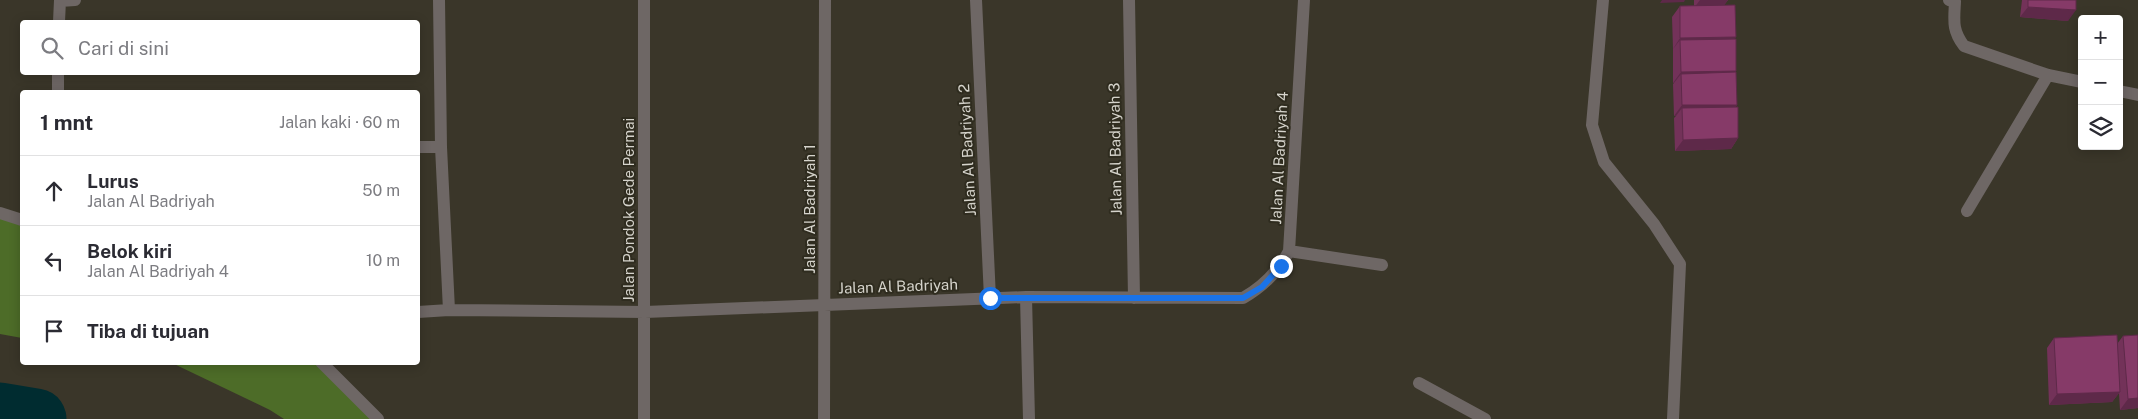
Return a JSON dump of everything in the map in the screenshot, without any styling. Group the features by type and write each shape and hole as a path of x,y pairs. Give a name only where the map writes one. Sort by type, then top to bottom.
{"street":[{"path":"59,20 60,0 75,0"},
{"path":"439,0 441,147 449,310"},
{"name":"Jalan Pondok Gede Permai","path":"644,0 644,419"},
{"name":"Jalan Al Badriyah 1","path":"824,419 825,0"},
{"name":"Jalan Al Badriyah 2","path":"976,0 990,298"},
{"name":"Jalan Al Badriyah 3","path":"1129,0 1134,298"},
{"name":"Jalan Al Badriyah 4","path":"1290,251 1304,0"},
{"path":"1603,0 1592,125 1604,162 1654,224 1680,264 1673,419"},
{"path":"1949,0 1955,2 1954,22 1956,35 1964,46 2048,75 2078,81"},
{"path":"58,75 58,90"},
{"path":"1968,211 2048,75"},
{"path":"2123,92 2138,95"},
{"path":"420,147 441,147"},
{"path":"0,213 20,219"},
{"path":"1290,251 1382,264"},
{"name":"Jalan Al Badriyah","path":"420,312 449,310 645,312 1026,297 1243,298 1262,287 1281,266 1290,251"},
{"path":"1026,297 1029,419"},
{"path":"324,365 378,419"},
{"path":"1419,383 1485,419"}],"green space":[{"path":"0,213 20,219 20,338 0,334"},
{"path":"176,365 321,365 377,419 284,419 270,410"}],"building":[{"path":"2028,0 2076,0 2076,10 2028,7"},
{"path":"1735,5 1736,37 1680,38 1680,6"},
{"path":"1736,39 1736,71 1681,72 1680,40"},
{"path":"1736,72 1737,105 1682,105 1681,74"},
{"path":"1738,107 1738,138 1683,140 1682,108"},
{"path":"2117,335 2120,392 2057,394 2054,338"},
{"path":"2138,335 2138,398 2128,399 2123,336"}],"waterway":[{"path":"0,413 36,419"}],"route":[{"path":"990,298 1243,298 1262,287 1281,266"}]}
